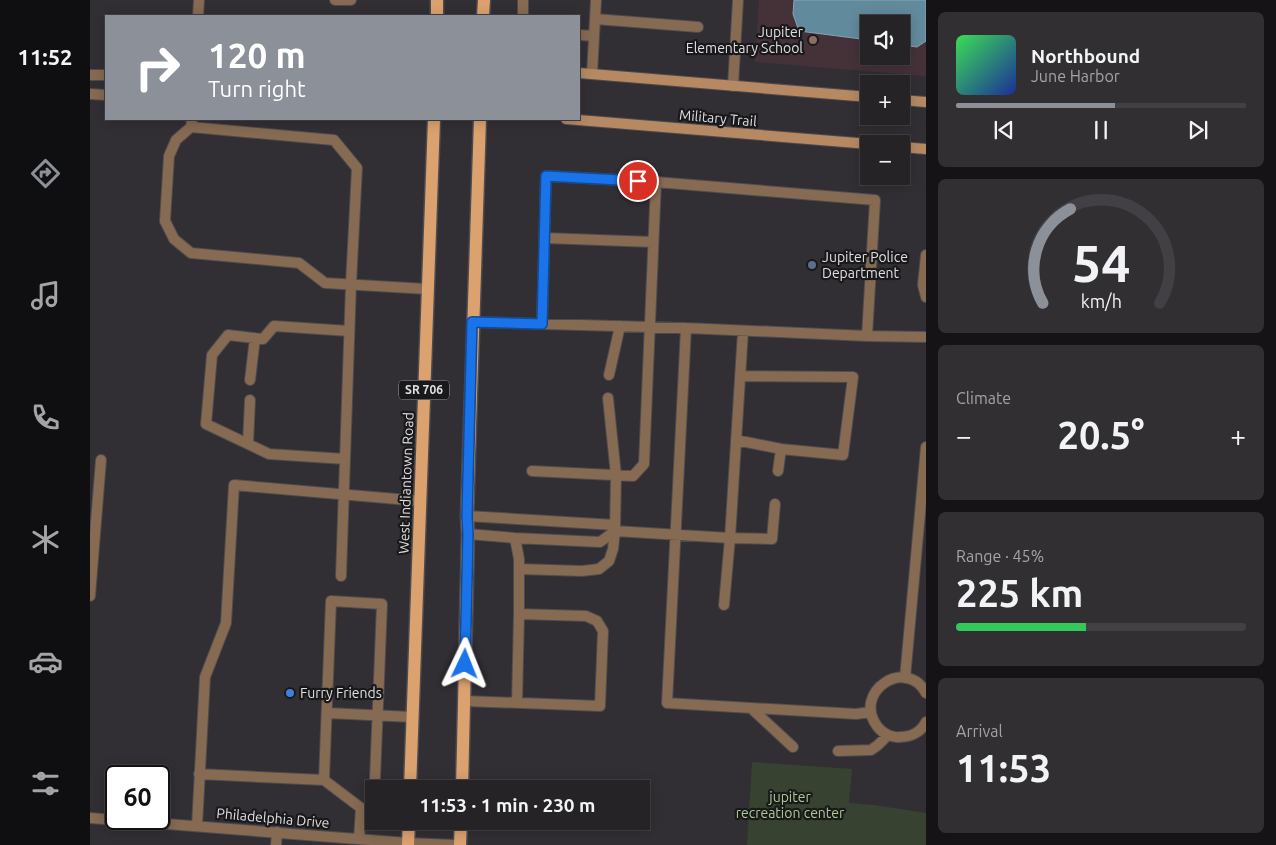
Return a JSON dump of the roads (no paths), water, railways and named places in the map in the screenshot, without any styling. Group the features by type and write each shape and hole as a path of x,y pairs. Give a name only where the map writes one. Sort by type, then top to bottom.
{"main road":[{"path":"437,0 437,15"},
{"path":"484,0 484,15"},
{"path":"580,72 860,96"},
{"path":"910,101 926,102"},
{"name":"West Indiantown Road","path":"410,780 434,120"},
{"path":"462,780 472,322 480,120"},
{"name":"Military Trail","path":"578,120 860,143"},
{"path":"910,148 926,149"},
{"path":"408,844 409,830"},
{"path":"460,845 461,830"}],"street":[{"path":"198,15 199,0"},
{"path":"335,0 351,0"},
{"path":"523,0 523,15"},
{"path":"592,74 596,0"},
{"path":"733,86 738,0"},
{"path":"595,19 698,27"},
{"path":"580,35 594,36"},
{"path":"90,75 105,75"},
{"path":"90,94 105,95"},
{"path":"341,576 349,331 351,284 357,168 334,140 192,123 176,140 169,156 165,221 174,239 191,253 299,263 325,283 351,284 428,289"},
{"path":"542,324 546,176 656,182 875,200 867,336"},
{"path":"532,471 633,476 644,464 656,182"},
{"path":"545,238 653,242"},
{"path":"926,255 923,286 926,297"},
{"path":"472,322 926,337"},
{"path":"345,459 269,454 206,424 212,355 228,335 263,338 274,326 349,331"},
{"path":"609,375 620,326"},
{"path":"686,328 667,703 856,714 871,712"},
{"path":"724,605 730,538 742,331"},
{"path":"250,380 255,338"},
{"path":"736,440 781,449 843,455 853,377 740,376"},
{"path":"519,569 582,572 599,569 609,561 613,549 615,528 616,475 608,398"},
{"path":"248,444 250,400"},
{"path":"905,678 926,447"},
{"path":"778,472 781,449"},
{"path":"90,596 101,460"},
{"path":"197,826 205,677 226,623 234,485 420,501"},
{"path":"467,516 676,535 772,539 775,504"},
{"path":"468,534 600,542 615,528"},
{"path":"515,538 519,569 516,703"},
{"path":"324,780 331,601 382,604 375,779"},
{"path":"464,701 600,706 603,631 598,621 586,616 519,614"},
{"path":"926,693 916,682 905,678 898,678 888,680 880,685 874,693 871,702 871,712 874,721 888,735 898,738 908,737 917,733 926,722"},
{"path":"751,708 793,747"},
{"path":"326,713 412,717"},
{"path":"838,751 871,750 888,735"},
{"path":"199,774 324,780 361,808 353,841"},
{"name":"Philadelphia Drive","path":"90,818 277,832 353,841 455,845"},
{"path":"276,845 277,832"}],"water":[{"path":"794,0 926,0 926,41 917,47 910,46 910,15 860,15 860,39 799,31 793,14"}],"place":[{"name":"Jupiter Elementary School","path":"813,40"},
{"name":"Jupiter Police Department","path":"812,265"},
{"name":"Furry Friends","path":"290,693"}],"park label":[{"name":"jupiter recreation center","path":"790,806"}]}
